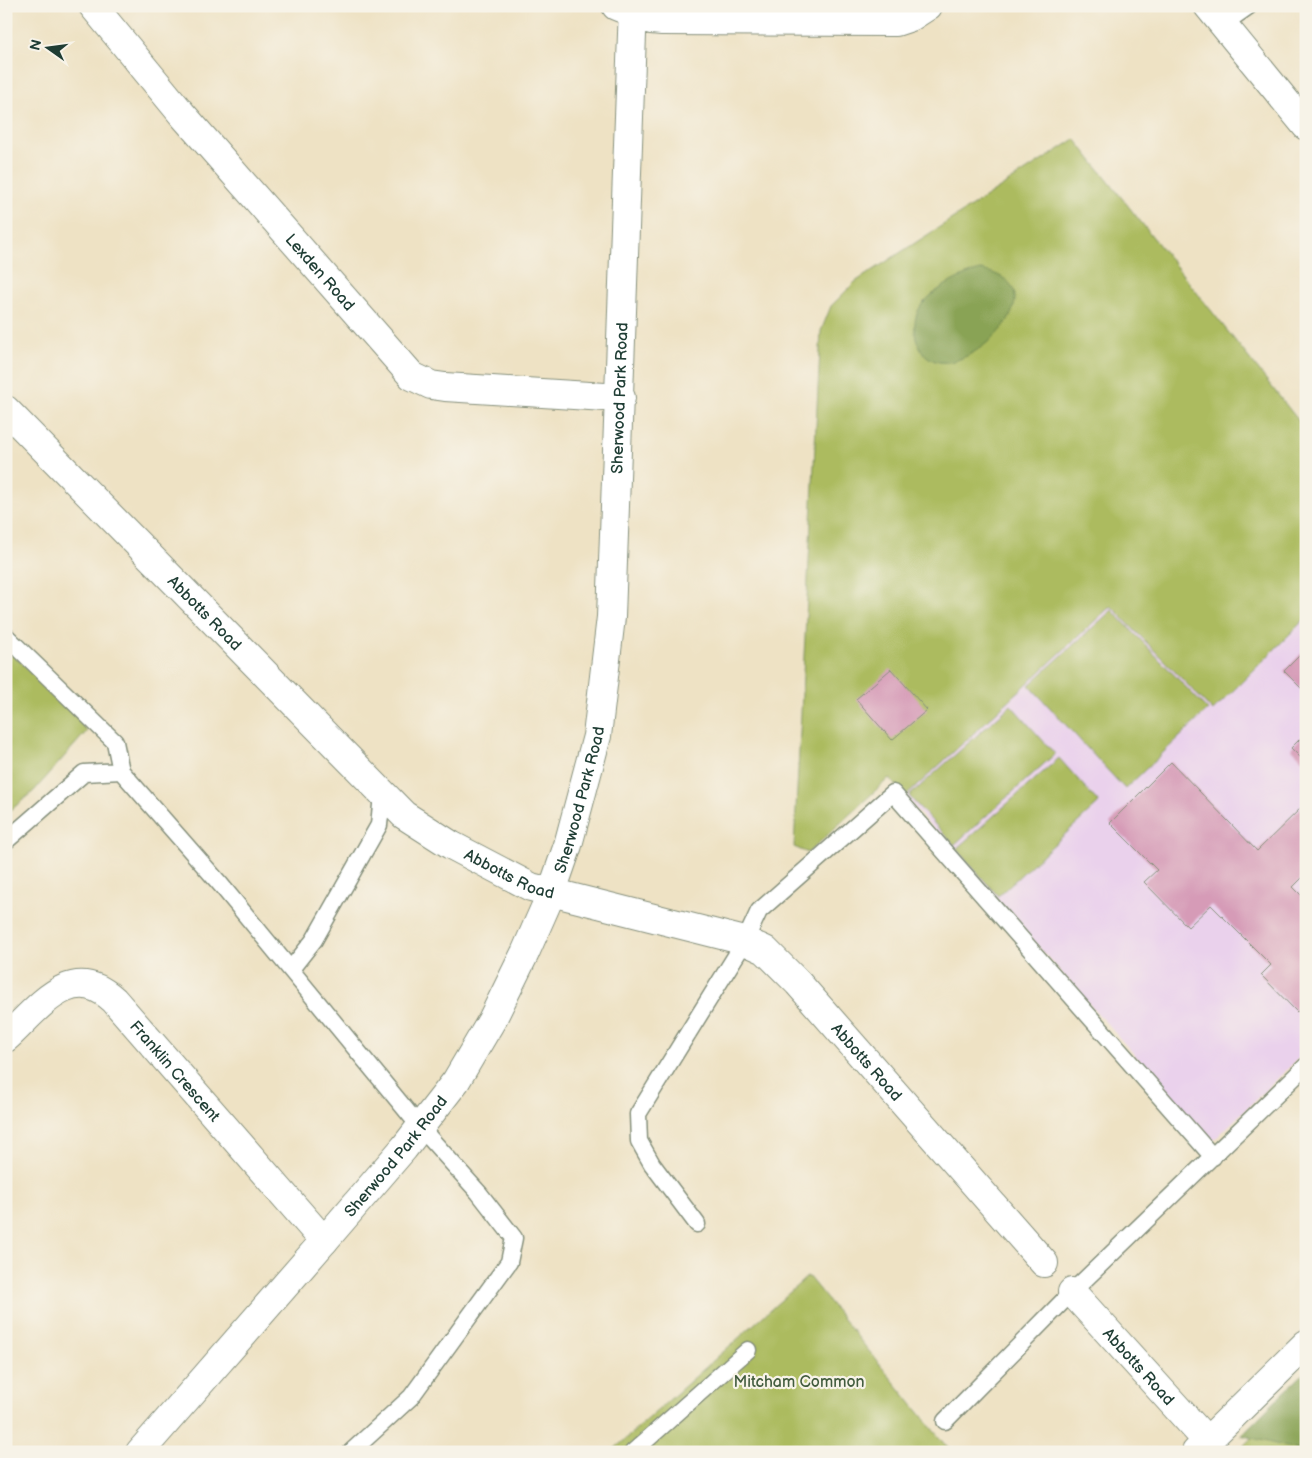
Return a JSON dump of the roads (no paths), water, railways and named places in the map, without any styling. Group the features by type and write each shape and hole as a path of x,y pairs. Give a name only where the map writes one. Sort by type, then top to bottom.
{"street":[{"name":"Lexden Road","path":"93,6 182,114 412,376 431,385 445,387 621,398"},
{"path":"627,9 662,21 896,22 911,17 928,6"},
{"name":"Sherwood Park Road","path":"140,1452 324,1241 420,1127 456,1081 492,1020 551,894 586,783 602,708 611,617 621,398 627,9"},
{"path":"1215,16 1306,126"},
{"name":"Abbotts Road","path":"6,410 382,795 404,815 428,832 531,888 745,941 765,950 798,983 1044,1263"},
{"name":"Franklin Crescent","path":"6,1038 63,988 80,983 99,987 114,1000 324,1241"},
{"name":"Abbotts Road","path":"1072,1292 1201,1446"},
{"path":"1201,1446 1306,1344"}],"lane":[{"path":"1215,16 1249,6"},
{"path":"6,636 115,742 122,771 290,969 420,1127 511,1232 514,1246 509,1262 490,1290 411,1397 351,1452"},
{"path":"6,841 84,773 122,771"},
{"path":"697,1224 652,1164 639,1141 638,1114 745,941 759,911 893,793 1213,1157"},
{"path":"290,969 314,940 379,825 382,795"},
{"path":"945,1421 1072,1292 1306,1066"},
{"path":"633,1452 748,1350"}],"park label":[{"name":"Mitcham Common","path":"799,1381"}]}
